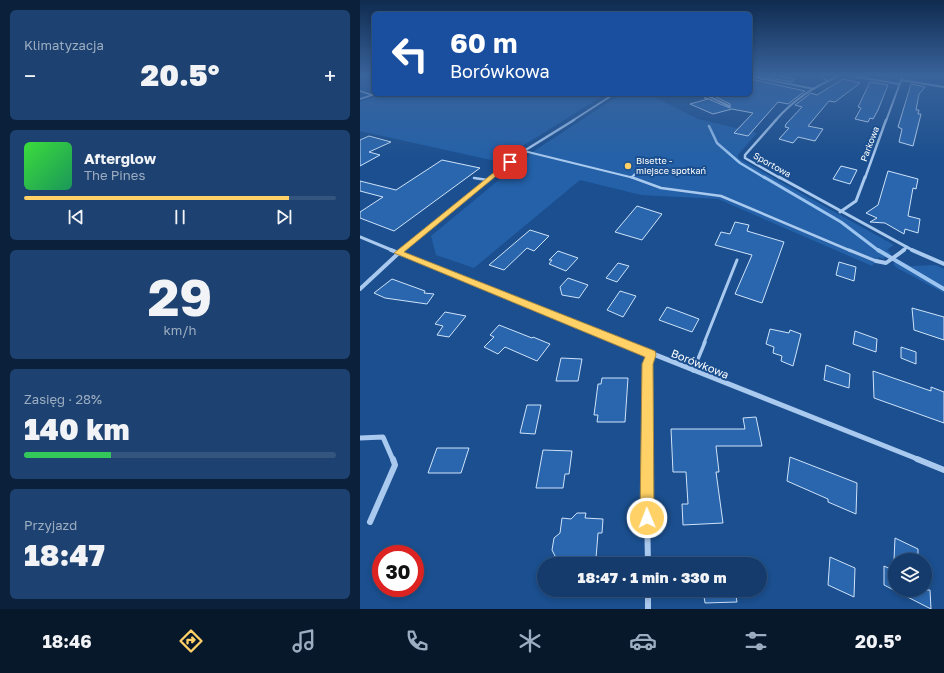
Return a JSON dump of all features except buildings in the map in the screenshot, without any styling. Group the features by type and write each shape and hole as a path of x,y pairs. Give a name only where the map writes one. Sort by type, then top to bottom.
{"street":[{"path":"360,289 398,253 524,151 599,103"},
{"path":"724,103 729,106"},
{"name":"Sportowa","path":"791,103 745,155 745,158 840,212 907,247 944,264"},
{"name":"Parkowa","path":"840,212 856,200 892,103"},
{"name":"Borówkowa","path":"360,238 651,355 944,470"},
{"path":"876,261 883,264 907,247"},
{"path":"648,557 646,488 647,364 651,355"},
{"path":"360,438 383,437 395,465 370,522"},
{"path":"648,597 648,609"}],"lane":[{"path":"524,151 632,177 661,188 712,194 728,199 876,261"},
{"path":"632,177 639,170"},
{"path":"474,178 488,180"},
{"path":"692,371 737,260"}],"shaded area":[{"path":"360,103 591,103 521,147 500,162 360,131"},
{"path":"607,103 667,103 698,119 757,133 738,155 738,158 894,245 887,250 891,253 883,259 879,257 872,266 718,199 641,195 580,180 474,268 436,255 431,236 534,151"},
{"path":"897,260 911,266 936,265 944,269 944,293 897,268 893,264"}],"waterway":[{"path":"709,126 717,143 740,163 765,178"},
{"path":"764,177 841,222 879,251"},
{"path":"878,250 944,289"}],"place":[{"name":"Bisette - miejsce spotkań","path":"628,166"}],"route":[{"path":"510,162 398,253 651,355 647,364 647,518"}]}
